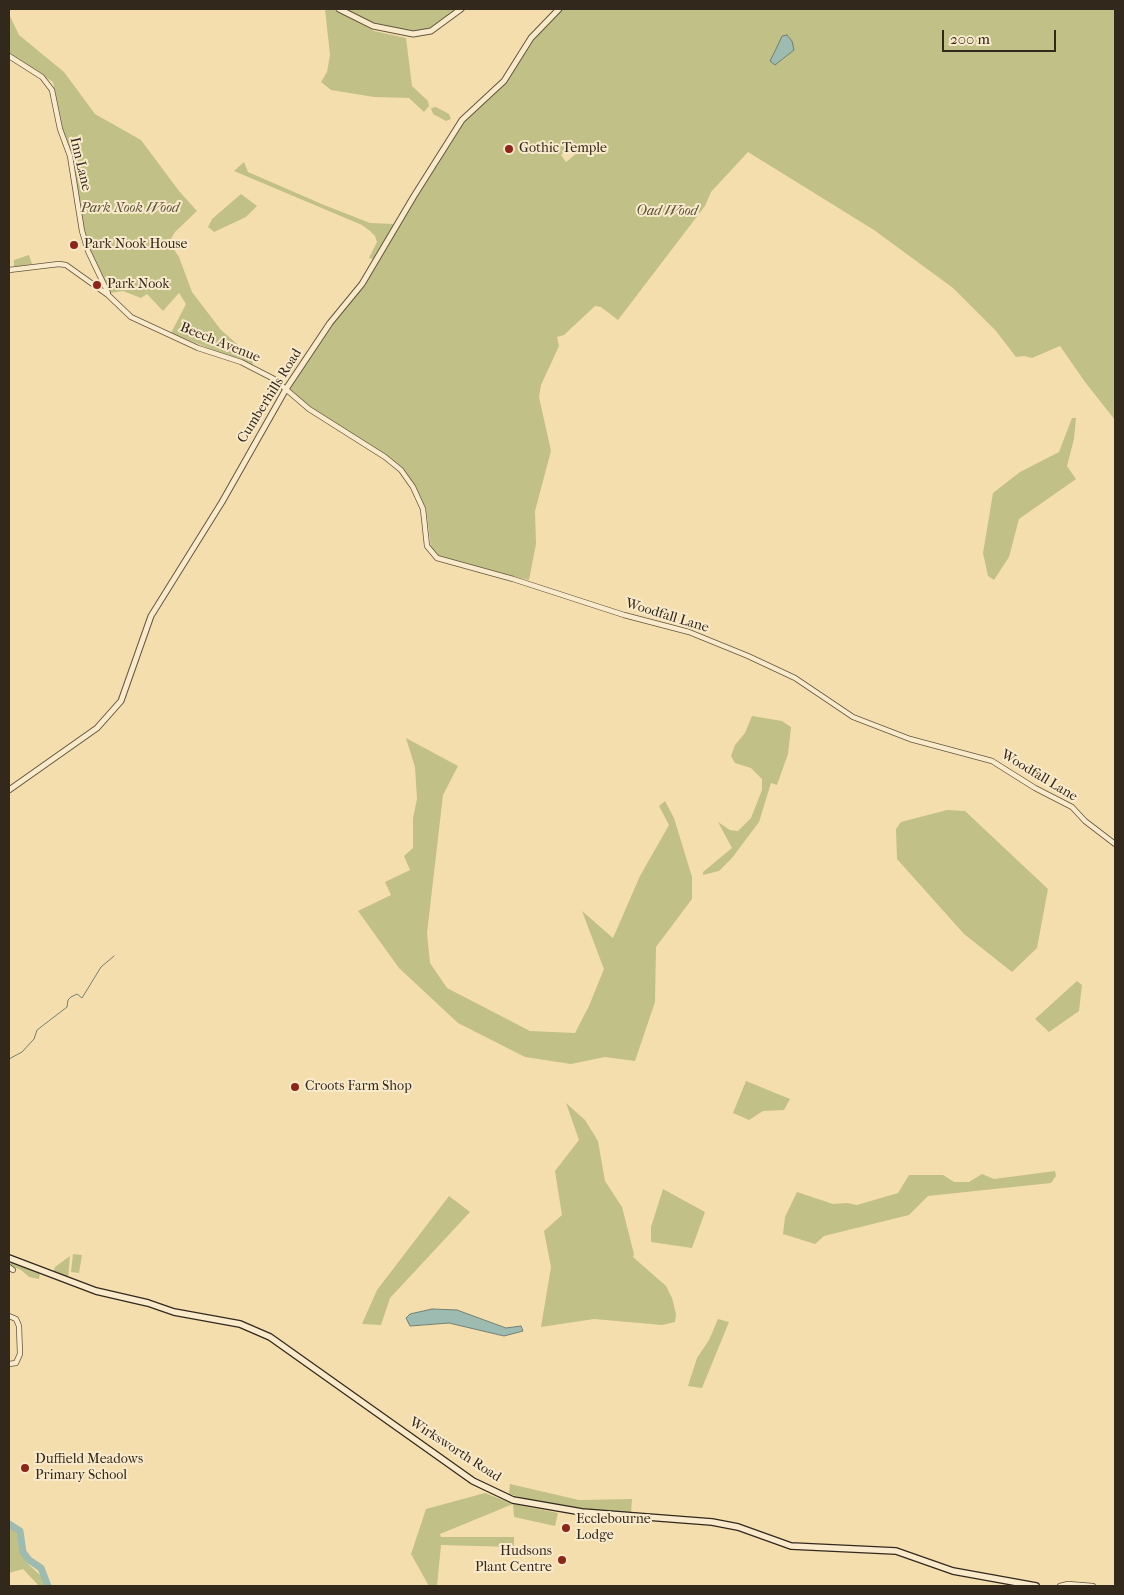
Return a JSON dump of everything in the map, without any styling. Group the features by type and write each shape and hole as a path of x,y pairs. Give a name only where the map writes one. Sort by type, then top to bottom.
{"main road":[{"name":"Wirksworth Road","path":"9,1258 96,1291 148,1303 174,1312 240,1324 270,1337 473,1481 513,1500 582,1512 712,1522 738,1527 791,1546 896,1551 953,1571 1036,1586"}],"street":[{"path":"338,9 373,26 414,34 432,31 461,9"},
{"name":"Cumberhills Road","path":"9,790 96,728 121,701 151,616 222,502 286,389 330,323 362,284 462,120 504,81 531,38 559,9"},
{"name":"Inn Lane","path":"9,56 42,77 52,90 60,129 70,156 82,232 88,251 108,295"},
{"path":"9,270 59,264 66,265 108,295"},
{"name":"Beech Avenue","path":"108,295 127,314 198,348 257,369 286,389"},
{"name":"Woodfall Lane","path":"286,389 309,409 385,457 400,470 413,487 423,509 427,546 436,558 513,579 624,615 689,632 748,656 795,678 853,717 910,739 978,755 992,761 1035,788 1072,807 1085,821 1115,844"},
{"path":"9,1316 16,1319 20,1326 20,1354 16,1362 9,1364"},
{"path":"1060,1586 1068,1584 1093,1586"}],"green space":[{"path":"325,9 332,9 374,31 406,38 412,86 428,101 429,106 424,112 409,98 374,97 331,90 321,82 327,72 330,55"},
{"path":"345,9 457,9 436,26 427,30 414,31 379,25"},
{"name":"Oad Wood","path":"561,9 1115,9 1115,420 1060,346 1032,358 1016,357 996,331 953,288 874,230 748,152 711,192 705,206 618,320 601,307 595,306 564,335 557,337 559,346 541,385 539,397 551,451 535,511 536,544 529,580 442,559 431,548 426,509 403,470 386,455 313,411 291,392 290,387 378,258 461,125 493,93 547,22","holes":["571,147 577,153 566,162 561,155"]},
{"name":"Park Nook Wood","path":"9,14 19,35 64,72 95,114 141,140 179,191 197,211 175,232 169,242 179,257 192,292 221,330 252,357 253,366 171,333 186,304 179,293 163,311 147,294 141,298 123,291 110,293 89,251 83,231 75,174 62,129 53,82 9,54"},
{"path":"436,107 449,114 451,119 446,121 433,114 431,108"},
{"path":"244,162 248,172 324,205 370,223 395,224 373,259 369,258 377,242 375,236 370,231 362,225 234,171"},
{"path":"241,194 257,206 246,217 214,232 208,227 212,219"},
{"path":"29,255 32,264 14,267 14,260"},
{"path":"1072,418 1076,418 1074,439 1067,466 1076,479 1019,519 1009,557 994,580 988,576 983,553 993,493 1020,472 1059,452"},
{"path":"752,716 782,721 791,727 788,754 777,785 771,783 759,822 732,858 719,871 703,875 703,872 732,848 718,822 730,830 738,831 751,818 762,790 762,779 751,768 735,763 731,756 735,745 745,733"},
{"path":"406,738 458,766 443,795 427,933 430,963 447,988 530,1031 575,1033 589,1006 604,969 582,911 613,938 640,876 669,825 659,806 665,801 674,818 692,877 692,899 656,947 655,1002 635,1061 605,1057 571,1064 525,1057 458,1023 399,968 358,911 391,895 385,882 410,870 404,856 413,848 413,818 417,799 415,767"},
{"path":"947,810 965,811 1048,889 1037,948 1012,972 964,934 897,859 896,829 901,822"},
{"path":"1077,981 1082,985 1079,1011 1049,1032 1035,1019"},
{"path":"746,1081 790,1099 784,1110 763,1111 749,1120 733,1113"},
{"path":"566,1103 585,1120 598,1141 605,1181 622,1207 634,1254 633,1257 666,1286 672,1298 676,1314 675,1322 662,1325 594,1319 541,1327 551,1267 544,1231 562,1215 555,1171 579,1140"},
{"path":"1055,1171 1056,1176 1051,1183 928,1196 909,1215 824,1236 815,1244 783,1234 785,1217 797,1192 833,1204 847,1203 857,1205 898,1193 909,1175 943,1175 954,1182 969,1182 982,1174 994,1179"},
{"path":"663,1189 705,1212 692,1248 651,1242 651,1227"},
{"path":"449,1196 470,1212 390,1298 381,1325 362,1324 377,1290"},
{"path":"73,1254 82,1255 79,1273 71,1272"},
{"path":"70,1256 68,1279 53,1273 55,1267"},
{"path":"9,1262 40,1273 39,1279 29,1277 21,1270 9,1265"},
{"path":"718,1319 729,1322 702,1388 688,1386 697,1358 709,1340"},
{"path":"510,1484 579,1500 632,1499 631,1513 594,1511 530,1500 509,1494"},
{"path":"485,1493 513,1504 440,1534 441,1537 514,1537 514,1547 441,1545 437,1586 429,1586 411,1554 426,1509"},
{"path":"513,1504 558,1513 555,1526 514,1517"},
{"path":"9,1527 16,1530 20,1535 20,1550 27,1563 41,1576 45,1586 39,1586 23,1569 9,1573"}],"water":[{"path":"787,35 792,41 794,50 775,65 770,61 782,36"},
{"path":"432,1309 457,1310 506,1328 521,1326 523,1331 504,1336 449,1323 410,1326 406,1318 410,1314"}],"waterway":[{"path":"9,1059 22,1052 34,1039 37,1030 67,1007 68,1000 71,997 77,994 82,998 101,967 114,956"},
{"path":"9,1524 20,1531 23,1552 29,1560 41,1568 48,1586"}],"place":[{"name":"Gothic Temple","path":"509,149"},
{"name":"Park Nook House","path":"74,245"},
{"name":"Park Nook","path":"97,285"},
{"name":"Croots Farm Shop","path":"295,1087"},
{"name":"Duffield Meadows Primary School","path":"25,1468"},
{"name":"Ecclebourne Lodge","path":"566,1528"},
{"name":"Hudsons Plant Centre","path":"562,1560"}]}
